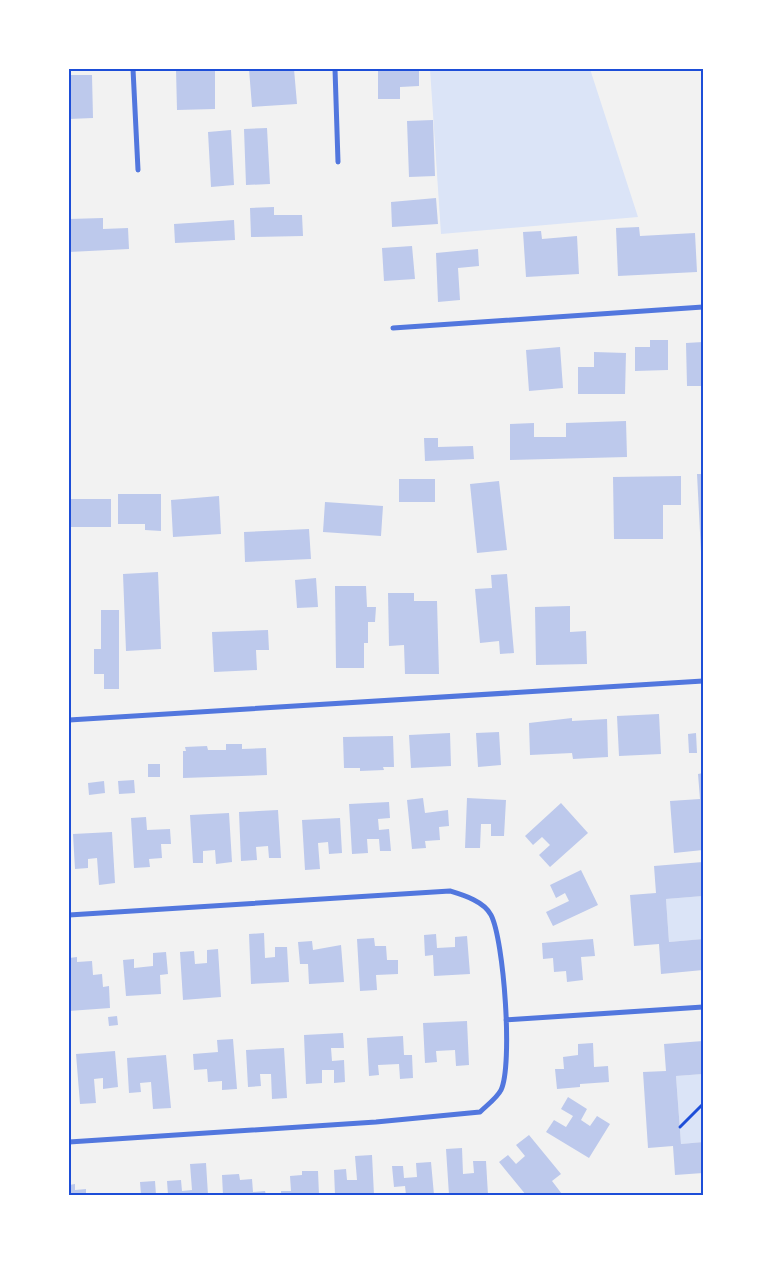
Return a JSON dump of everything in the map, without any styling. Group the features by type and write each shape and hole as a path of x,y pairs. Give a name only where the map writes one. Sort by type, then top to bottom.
{"street":[{"path":"134,69 138,170"},
{"path":"335,69 338,162"},
{"path":"393,328 703,307"},
{"path":"69,720 703,681"},
{"path":"69,915 450,891 469,897 491,914 500,945 506,1020 505,1062 501,1090 480,1112 376,1122 69,1142"},
{"path":"506,1020 703,1008"}],"path":[{"path":"680,1127 703,1104"}],"shaded area":[{"path":"430,69 590,69 638,217 441,234"},
{"path":"703,896 703,939 669,942 666,899"},
{"path":"703,1074 703,1142 681,1144 676,1076"}],"building":[{"path":"176,69 215,69 215,109 177,110"},
{"path":"249,69 294,69 297,104 252,107"},
{"path":"378,69 419,69 419,86 400,87 400,99 378,99"},
{"path":"69,75 92,75 93,118 69,119"},
{"path":"433,120 435,176 409,177 407,121"},
{"path":"267,128 270,184 246,185 244,129"},
{"path":"231,130 234,185 211,187 208,132"},
{"path":"436,198 438,224 392,227 391,202"},
{"path":"274,207 274,215 302,215 303,236 251,237 250,208"},
{"path":"103,218 103,229 128,228 129,249 69,252 69,219"},
{"path":"234,220 235,240 175,243 174,224"},
{"path":"639,227 640,236 695,233 697,272 618,276 616,228"},
{"path":"541,231 542,239 577,236 579,274 526,277 523,232"},
{"path":"412,246 415,279 384,281 382,248"},
{"path":"478,249 479,266 458,268 460,300 438,302 436,253"},
{"path":"650,340 668,340 668,370 635,371 635,347 650,347"},
{"path":"703,342 703,386 687,386 686,343"},
{"path":"560,347 563,388 529,391 526,350"},
{"path":"594,352 626,353 625,394 578,394 578,367 594,367"},
{"path":"626,421 627,457 510,460 510,424 534,423 534,437 566,437 566,423"},
{"path":"424,438 438,438 438,447 473,446 474,459 425,461"},
{"path":"697,474 703,474 703,551 701,552"},
{"path":"681,476 681,505 663,505 663,539 614,539 613,477"},
{"path":"399,479 435,479 435,502 399,502"},
{"path":"499,481 507,550 477,553 470,484"},
{"path":"118,494 161,494 161,531 145,530 145,524 118,524"},
{"path":"219,496 221,534 173,537 171,500"},
{"path":"71,499 111,499 111,527 70,527"},
{"path":"325,502 383,506 381,536 323,532"},
{"path":"309,529 311,559 245,562 244,532"},
{"path":"158,572 161,649 126,651 123,574"},
{"path":"507,574 514,653 500,654 499,641 480,643 475,589 492,588 491,575"},
{"path":"316,578 318,607 297,608 295,580"},
{"path":"335,586 366,586 367,607 376,607 375,622 368,622 368,643 364,643 364,668 336,668"},
{"path":"388,593 414,593 414,601 437,601 439,674 405,674 404,645 389,646"},
{"path":"570,606 570,632 586,631 587,664 536,665 535,607"},
{"path":"101,610 119,610 119,689 104,689 104,674 94,674 94,649 101,649"},
{"path":"268,630 269,650 256,650 257,670 214,672 212,632"},
{"path":"659,714 661,754 619,756 617,716"},
{"path":"572,718 572,721 607,719 608,757 573,759 572,753 530,755 529,723"},
{"path":"499,732 501,765 478,767 476,733"},
{"path":"450,733 451,766 411,768 409,735"},
{"path":"696,733 697,753 689,753 688,734"},
{"path":"393,736 394,767 383,767 384,770 360,771 360,768 344,768 343,737"},
{"path":"226,744 242,744 242,749 266,748 267,775 183,778 183,751 186,751 185,747 207,746 208,750 226,750"},
{"path":"148,764 160,764 160,777 148,777"},
{"path":"703,773 703,850 674,853 670,801 700,799 698,774"},
{"path":"134,780 135,793 119,794 118,781"},
{"path":"104,781 105,793 89,795 88,783"},
{"path":"423,798 425,813 448,810 449,826 439,827 440,840 425,841 426,848 412,849 407,800"},
{"path":"467,798 506,800 504,836 491,836 491,824 481,824 480,848 465,848"},
{"path":"389,802 390,818 378,819 379,830 389,829 391,851 380,851 379,839 367,839 368,853 352,854 349,804"},
{"path":"561,803 588,833 550,867 539,855 550,845 542,837 533,845 525,836"},
{"path":"278,810 281,858 269,858 268,846 256,847 257,860 241,861 239,812"},
{"path":"229,813 232,862 216,864 215,850 203,851 203,863 193,863 190,815"},
{"path":"146,817 147,830 170,829 171,844 161,844 162,858 149,859 150,867 134,868 131,818"},
{"path":"340,818 342,853 329,854 328,842 318,843 320,869 305,870 302,820"},
{"path":"112,832 115,883 99,885 97,858 88,859 88,868 75,869 73,834"},
{"path":"703,862 703,896 666,899 669,942 703,939 703,970 661,974 659,944 634,946 630,895 656,893 654,866"},
{"path":"581,870 598,905 553,926 546,912 569,901 565,893 556,898 550,885"},
{"path":"264,933 265,958 275,957 275,947 287,947 289,982 251,984 249,934"},
{"path":"436,934 437,948 455,947 455,937 467,936 470,974 434,976 433,955 425,956 424,935"},
{"path":"374,938 375,946 386,946 387,960 398,960 398,974 376,975 377,990 360,991 357,939"},
{"path":"593,939 595,956 581,957 583,980 567,982 566,971 554,972 553,958 543,959 542,943"},
{"path":"312,941 313,950 341,945 344,982 309,984 308,964 300,964 298,942"},
{"path":"218,949 221,997 183,1000 180,952 194,951 195,964 207,963 207,950"},
{"path":"166,952 168,974 160,975 161,994 126,996 123,960 134,959 134,968 153,966 153,953"},
{"path":"77,957 77,962 92,961 93,975 102,974 103,987 109,986 110,1008 69,1011 69,958"},
{"path":"117,1016 118,1025 109,1026 108,1017"},
{"path":"467,1021 469,1065 456,1066 455,1050 436,1051 437,1062 425,1063 423,1023"},
{"path":"343,1033 344,1048 331,1048 332,1061 344,1060 345,1082 334,1083 334,1070 322,1070 322,1083 306,1084 304,1035"},
{"path":"403,1036 404,1055 412,1055 413,1078 400,1079 399,1064 378,1065 379,1075 369,1076 367,1038"},
{"path":"233,1039 237,1089 222,1090 222,1081 208,1082 207,1069 194,1070 193,1054 218,1052 217,1040"},
{"path":"703,1041 703,1074 676,1076 681,1144 703,1142 703,1173 675,1175 673,1146 648,1148 643,1072 666,1071 664,1044"},
{"path":"593,1043 594,1067 608,1066 609,1082 580,1084 580,1087 557,1089 555,1069 564,1069 563,1057 578,1055 578,1044"},
{"path":"284,1048 287,1098 272,1099 271,1074 260,1074 261,1086 248,1087 246,1050"},
{"path":"115,1051 118,1087 103,1089 103,1078 94,1079 96,1103 80,1104 76,1054"},
{"path":"166,1055 171,1108 153,1109 151,1082 140,1083 141,1092 129,1093 127,1058"},
{"path":"568,1097 587,1109 581,1120 590,1126 597,1116 610,1124 589,1158 546,1132 554,1120 566,1127 573,1116 561,1109"},
{"path":"529,1135 561,1174 552,1181 562,1194 526,1195 499,1162 508,1155 516,1164 525,1156 516,1145"},
{"path":"462,1148 463,1174 474,1173 473,1161 486,1161 488,1195 449,1195 446,1149"},
{"path":"372,1155 374,1195 335,1195 334,1170 346,1169 347,1180 357,1180 355,1156"},
{"path":"431,1162 434,1195 406,1195 405,1186 394,1187 392,1166 403,1166 404,1178 417,1177 416,1163"},
{"path":"206,1163 208,1195 168,1195 167,1181 181,1180 182,1191 192,1190 190,1164"},
{"path":"302,1171 318,1171 319,1195 281,1195 281,1191 291,1191 290,1176 302,1175"},
{"path":"239,1174 240,1180 252,1179 253,1192 265,1191 266,1195 223,1195 222,1175"},
{"path":"155,1181 156,1195 141,1195 140,1182"},
{"path":"75,1184 75,1190 86,1189 86,1195 69,1195 69,1185"}]}
